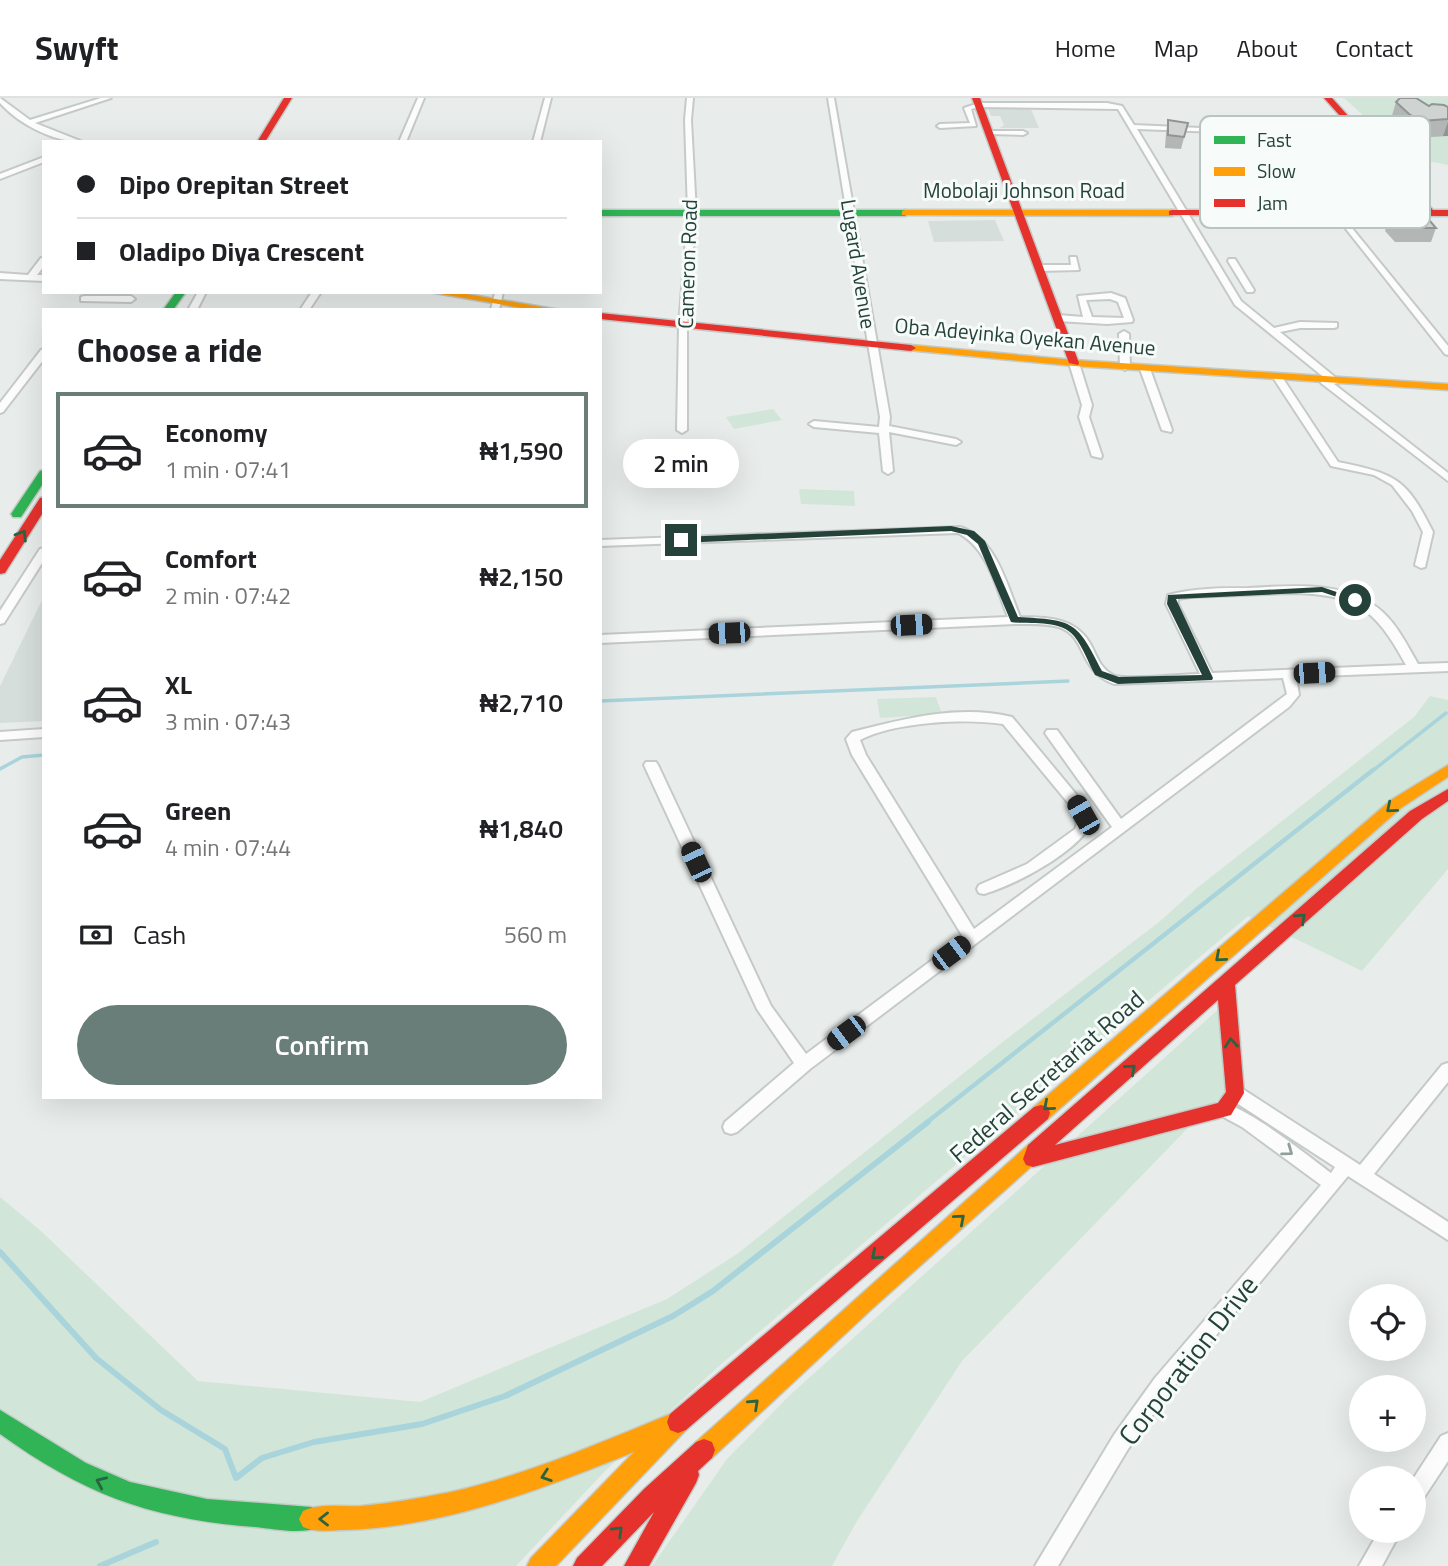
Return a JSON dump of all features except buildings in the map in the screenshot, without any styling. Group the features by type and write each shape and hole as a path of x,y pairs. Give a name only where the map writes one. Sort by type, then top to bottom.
{"main road":[{"path":"262,140 288,98"},
{"path":"276,140 300,98"},
{"path":"1328,98 1344,116"},
{"path":"977,102 991,133 1074,363"},
{"name":"Mobolaji Johnson Road","path":"602,213 1200,212"},
{"name":"Mobolaji Johnson Road","path":"1431,213 1448,213"},
{"path":"447,294 540,308"},
{"name":"Oba Adeyinka Oyekan Avenue","path":"602,316 871,345 1145,369 1448,387"},
{"path":"0,540 42,476"},
{"path":"0,570 42,504"},
{"name":"Federal Secretariat Road","path":"678,1422 989,1158 1396,804 1448,770"},
{"name":"Federal Secretariat Road","path":"704,1450 866,1301 1416,815 1448,794"},
{"path":"1028,1160 1224,1109 1235,1093 1226,985"},
{"path":"0,1421 63,1464 107,1485 155,1500 266,1517 331,1519 400,1514 518,1485 678,1422"},
{"path":"539,1566 678,1422"},
{"path":"585,1566 652,1497 704,1450"},
{"path":"636,1566 666,1510 704,1450"}],"street":[{"path":"29,123 108,98"},
{"path":"403,140 421,98"},
{"path":"537,140 548,98"},
{"name":"Cameron Road","path":"682,430 683,326 692,213 688,120 690,98"},
{"name":"Lugard Avenue","path":"831,98 884,429 888,471"},
{"path":"0,99 16,115 29,123 75,140"},
{"path":"940,126 974,125 967,107 977,102 1114,106 1124,111 1238,303 1448,478"},
{"path":"1133,127 1200,129"},
{"path":"991,133 1023,133"},
{"path":"0,177 42,160"},
{"path":"1350,228 1448,352"},
{"path":"1039,268 1076,268 1073,259"},
{"path":"1232,261 1250,290"},
{"path":"30,278 42,263"},
{"path":"1220,275 1241,275"},
{"path":"0,276 42,278"},
{"path":"87,295 134,296"},
{"path":"1058,317 1129,320 1122,300 1111,296 1081,298 1088,318"},
{"path":"1272,331 1307,324 1334,325"},
{"path":"1124,334 1125,367"},
{"path":"0,410 42,355"},
{"path":"1074,363 1087,405 1084,417 1097,456"},
{"path":"1145,369 1167,430"},
{"path":"1279,379 1329,459 1335,464 1377,473 1396,483 1417,510 1428,532 1421,565"},
{"path":"814,424 884,429 956,442"},
{"path":"602,543 960,530 970,533 982,543 1015,620"},
{"path":"0,620 42,554"},
{"path":"1208,678 1172,604 1172,597 1289,589 1322,589 1340,593 1373,611 1388,624 1415,668"},
{"path":"602,639 1015,620 1051,622 1072,628 1080,636 1098,673 1118,681 1448,667"},
{"path":"730,1127 804,1064 1285,704 1293,695 1289,674"},
{"path":"972,937 859,755 853,739 857,735 903,722 997,717 1015,726 1075,802 1084,824 1080,832 1032,868 984,889"},
{"path":"0,736 42,733"},
{"path":"1052,733 1120,828"},
{"path":"651,765 765,1009 804,1064"},
{"path":"1362,1176 1448,1070"},
{"path":"1235,1093 1448,1232"},
{"path":"1224,1109 1248,1122 1333,1184"},
{"name":"Corporation Drive","path":"1046,1566 1121,1442 1162,1385 1333,1184 1346,1165"},
{"path":"1426,1477 1448,1443"},
{"path":"1370,1566 1384,1543"}],"shaded area":[{"path":"987,107 1030,107 1039,128 1000,128 1004,125 1000,116 991,116"},
{"path":"995,220 1004,241 934,242 928,221"},
{"path":"42,600 42,721 0,723 0,686"}],"green space":[{"path":"1344,98 1448,98 1448,165 1430,161 1430,116 1364,116"},
{"path":"773,409 782,420 734,429 726,417"},
{"path":"799,489 854,491 855,506 801,504"},
{"path":"1430,696 1448,700 1448,869 1362,971 1248,916 719,1366 606,1470 516,1566 0,1566 0,1197 41,1231 198,1381 420,1402 667,1299 737,1254 1004,1041 1159,922 1197,888 1414,717"},
{"path":"936,697 942,714 880,718 877,699"},
{"path":"1223,1005 1234,1084 962,1361 857,1521 832,1566 652,1566 727,1459 790,1395"}],"waterway":[{"path":"602,701 1068,681"},
{"path":"1371,772 1446,713"},
{"path":"0,769 22,757 42,755"},
{"path":"926,1123 1373,770"},
{"path":"0,1252 96,1358 161,1410 225,1449 236,1478 262,1458 314,1442 422,1424 505,1396 673,1316 713,1291 928,1122"},
{"path":"100,1566 156,1542"}],"traffic: fast":[{"path":"602,213 905,213"},
{"path":"169,308 180,294"},
{"path":"17,514 42,476"},
{"path":"0,1421 51,1456 106,1485 130,1494 207,1511 311,1519"}],"traffic: slow":[{"path":"905,213 1172,213"},
{"path":"447,294 542,308"},
{"path":"911,348 1074,363 1448,387"},
{"path":"1041,1113 1396,804 1448,770"},
{"path":"704,1450 1035,1151"},
{"path":"311,1519 359,1518 453,1503 589,1459 678,1422"},
{"path":"539,1566 671,1430"}],"traffic: jam":[{"path":"262,140 288,98"},
{"path":"976,98 1074,363"},
{"path":"1328,98 1344,116"},
{"path":"1172,213 1200,213"},
{"path":"1430,213 1448,213"},
{"path":"602,316 911,348"},
{"path":"0,570 42,504"},
{"path":"1035,1151 1416,815 1448,794"},
{"path":"1033,1159 1224,1109 1235,1093 1226,985"},
{"path":"678,1422 1041,1113"},
{"path":"585,1566 652,1497 704,1450"},
{"path":"636,1566 688,1475"}],"route":[{"path":"681,540 951,528 970,533 982,543 1015,620 1051,622 1072,628 1080,636 1098,673 1118,681 1208,678 1172,604 1172,597 1322,589 1355,600"}]}
